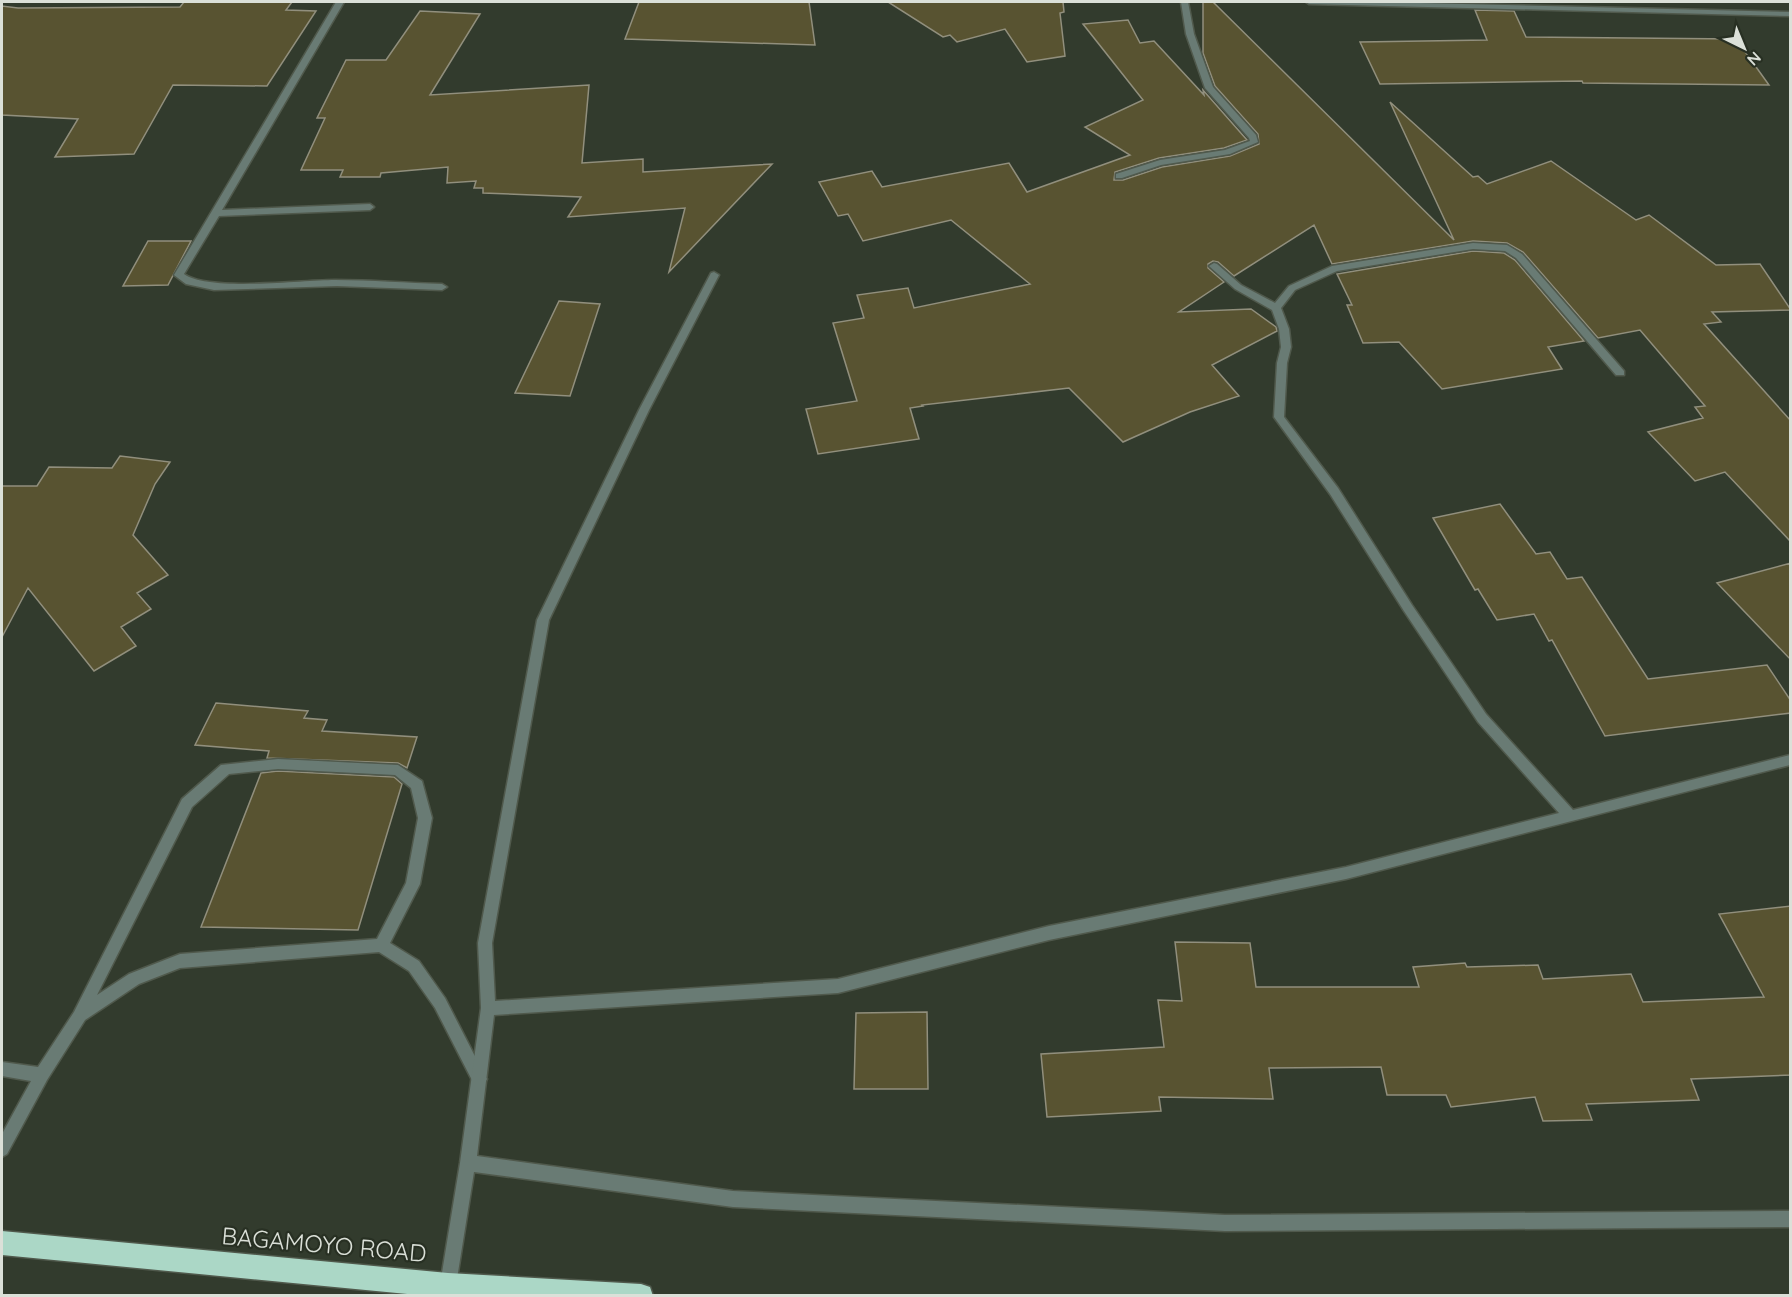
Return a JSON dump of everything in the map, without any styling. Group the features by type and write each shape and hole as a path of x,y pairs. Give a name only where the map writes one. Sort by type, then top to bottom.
{"highway":[{"name":"BAGAMOYO ROAD","path":"2,1243 448,1285 641,1296"}],"street":[{"path":"340,2 179,275 189,282 214,287 337,283 442,287"},
{"path":"1119,176 1160,163 1227,152 1254,142 1253,137 1209,88 1190,34 1184,2"},
{"path":"1309,2 1532,4 1791,14"},
{"path":"215,213 370,207"},
{"path":"1276,308 1292,288 1335,268 1473,246 1507,248 1519,256 1534,272 1620,373"},
{"path":"1214,266 1238,287 1276,308 1284,328 1286,347 1282,363 1279,417 1334,491 1408,608 1482,718 1571,816"},
{"path":"448,1285 468,1163 488,1008 485,942 543,620 644,410 714,275"},
{"path":"488,1008 838,986 1049,933 1346,873 1791,760"},
{"path":"2,1149 42,1075 79,1017 187,803 226,769 278,764 398,770 417,785 425,818 413,884 381,945"},
{"path":"79,1017 134,978 180,961 381,945 414,966 440,1003 479,1079"},
{"path":"2,1069 42,1075"},
{"path":"468,1163 733,1199 1225,1224 1791,1219"}],"building":[{"path":"184,2 292,2 286,10 316,11 267,86 173,85 134,154 55,157 78,119 2,115 2,6 18,8 180,7"},
{"path":"639,2 809,2 815,45 625,39"},
{"path":"888,2 1063,2 1064,12 1060,13 1065,56 1027,62 1005,29 957,42 950,35 943,37"},
{"path":"1203,2 1213,2 1454,240 1390,102 1473,177 1478,176 1487,184 1551,161 1636,220 1649,215 1716,265 1760,264 1791,310 1712,312 1721,322 1704,324 1791,421 1791,542 1725,472 1695,481 1648,432 1703,418 1695,407 1705,406 1640,330 1598,338 1523,252 1507,243 1473,241 1332,264 1314,225 1234,276 1218,262 1213,261 1208,264 1208,268 1224,282 1179,312 1251,309 1276,327 1277,331 1212,365 1239,396 1190,412 1123,442 1069,388 922,405 910,408 919,439 818,454 806,409 857,401 833,323 864,318 857,295 908,288 914,308 1030,284 951,220 863,241 848,214 838,216 819,182 872,171 882,187 1009,163 1027,192 1130,155 1085,127 1143,100 1083,24 1128,20 1140,43 1154,41 1204,95 1203,90 1247,140 1224,148 1159,158 1115,172 1114,180 1123,180 1162,167 1230,156 1259,144 1258,134 1215,86 1203,53"},
{"path":"1475,10 1514,11 1526,37 1736,39 1769,85 1583,83 1582,81 1380,84 1360,42 1487,40"},
{"path":"420,11 480,14 430,95 589,85 582,163 643,159 643,172 772,164 669,272 685,208 568,217 581,197 483,193 483,188 474,188 476,181 447,183 448,167 381,173 380,177 340,177 343,170 301,170 325,118 317,118 346,60 386,60"},
{"path":"148,241 191,241 168,285 123,286"},
{"path":"1473,251 1504,253 1515,260 1584,341 1548,347 1562,369 1442,389 1399,342 1363,343 1347,305 1352,305 1337,274"},
{"path":"559,301 600,304 570,396 515,393"},
{"path":"120,456 170,462 155,484 133,535 168,575 137,593 151,609 121,627 136,646 94,671 28,588 2,637 2,486 37,486 49,467 112,468"},
{"path":"1500,504 1536,554 1550,552 1567,579 1582,577 1648,679 1767,665 1791,701 1791,713 1605,736 1552,640 1549,641 1534,614 1497,620 1478,589 1475,590 1433,518"},
{"path":"1791,563 1791,660 1717,583"},
{"path":"216,703 308,711 304,718 327,720 322,731 417,737 407,768 398,763 267,758 269,751 195,745"},
{"path":"278,771 394,777 402,784 358,930 201,927 261,773"},
{"path":"1791,906 1791,1075 1691,1079 1699,1100 1586,1104 1592,1120 1543,1121 1535,1097 1451,1107 1446,1095 1387,1095 1381,1067 1269,1068 1273,1099 1159,1097 1161,1111 1047,1117 1041,1054 1164,1047 1158,1000 1182,1001 1175,942 1250,943 1256,987 1419,987 1413,967 1465,963 1467,967 1538,965 1543,979 1631,974 1643,1002 1764,997 1719,914"},
{"path":"927,1012 928,1089 854,1089 856,1013"}]}
